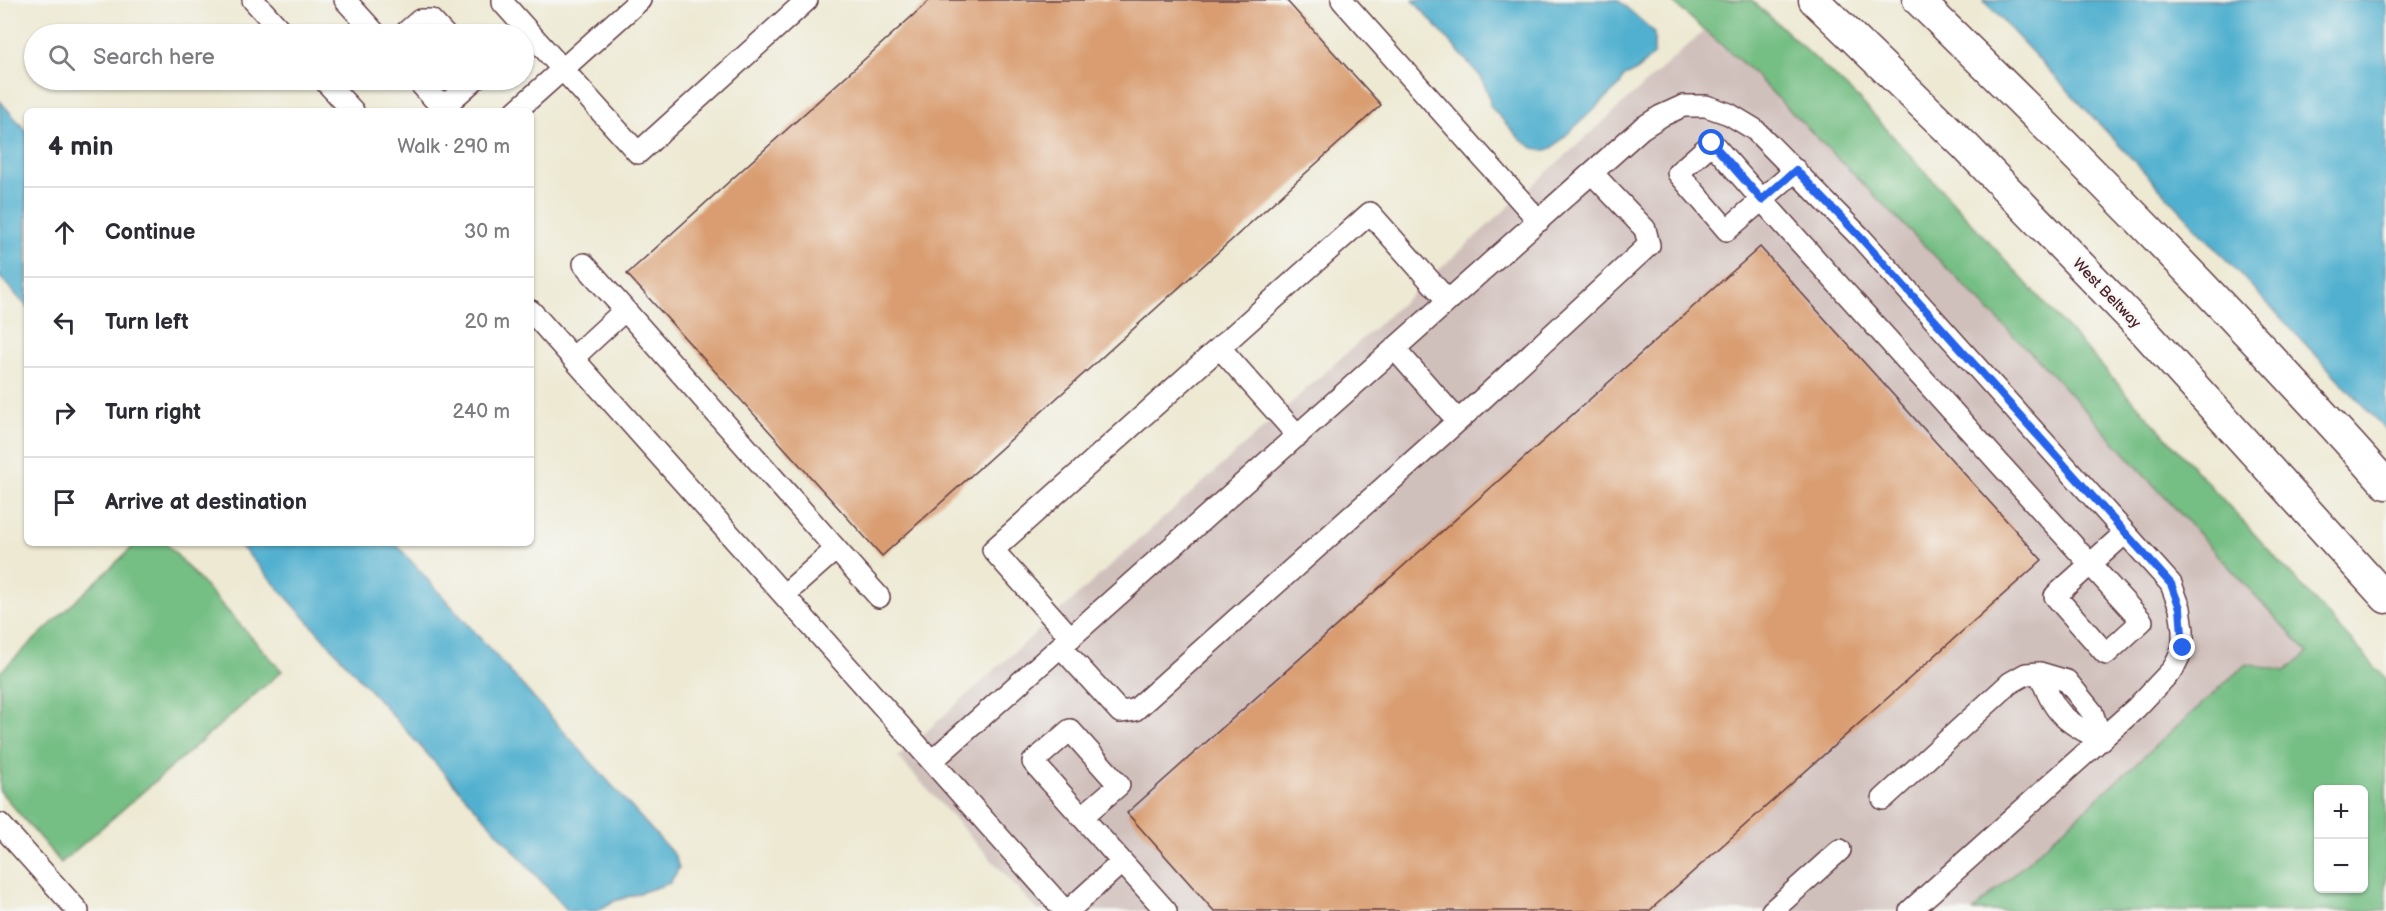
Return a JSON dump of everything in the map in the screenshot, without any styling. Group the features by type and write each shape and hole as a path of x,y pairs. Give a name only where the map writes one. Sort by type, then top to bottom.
{"highway":[{"name":"West Beltway","path":"1814,0 1965,147 2143,330 2386,598"},
{"path":"1918,0 2081,159 2250,335 2386,484"}],"street":[{"path":"345,0 367,24"},
{"path":"503,0 503,3 521,24"},
{"path":"519,108 640,0"},
{"path":"534,38 638,153 807,0"},
{"path":"1342,0 1539,221"},
{"path":"263,4 277,24"},
{"path":"415,24 420,20 431,20 435,24"},
{"path":"333,90 350,108"},
{"path":"426,90 435,100 448,103 463,90"},
{"path":"932,761 1642,128 1683,106 1706,106 1729,114 1754,129 1861,238 2171,584 2180,608 2183,648 2173,669 2136,708 1910,911"},
{"path":"1796,170 1762,200 2090,564 2126,532"},
{"path":"1449,301 1371,213 993,550 1120,712 1135,710 1458,421 1649,245 1645,230 1592,173"},
{"path":"584,264 879,597"},
{"path":"573,358 625,310"},
{"path":"534,314 1066,911 1122,862"},
{"path":"1220,348 1298,436"},
{"path":"1395,349 1458,421"},
{"path":"784,595 836,549"},
{"path":"1883,799 2010,683 2026,674 2040,673 2047,697 2061,713 2074,727 2101,739"},
{"path":"1082,817 1166,911"},
{"path":"0,824 78,911"},
{"path":"1772,911 1840,850"}],"shaded area":[{"path":"1705,30 1748,68 2052,374 2308,653 2285,671 2246,664 1973,911 1038,911 898,757"}],"green space":[{"path":"1670,0 1752,0 1860,100 2386,679 2386,911 1973,911 2246,664 2285,671 2308,653 2052,374 1748,68"},
{"path":"134,546 169,546 282,671 61,863 0,791 0,672"}],"water":[{"path":"1413,0 1618,0 1654,32 1654,54 1635,72 1624,76 1620,85 1552,148 1543,151 1519,138 1490,106 1489,96 1481,77"},
{"path":"1983,0 2386,0 2386,430 1987,4"},
{"path":"0,101 24,129 24,304 0,277"},
{"path":"241,546 398,546 675,856 679,868 670,883 612,902 597,911 568,911"}],"building":[{"path":"930,0 1286,0 1381,105 882,556 627,274"},
{"path":"1760,247 2042,560 1649,911 1214,911 1127,813"}],"route":[{"path":"1712,143 1762,200 1796,170 1861,238 2171,584 2180,608 2183,648"}]}
